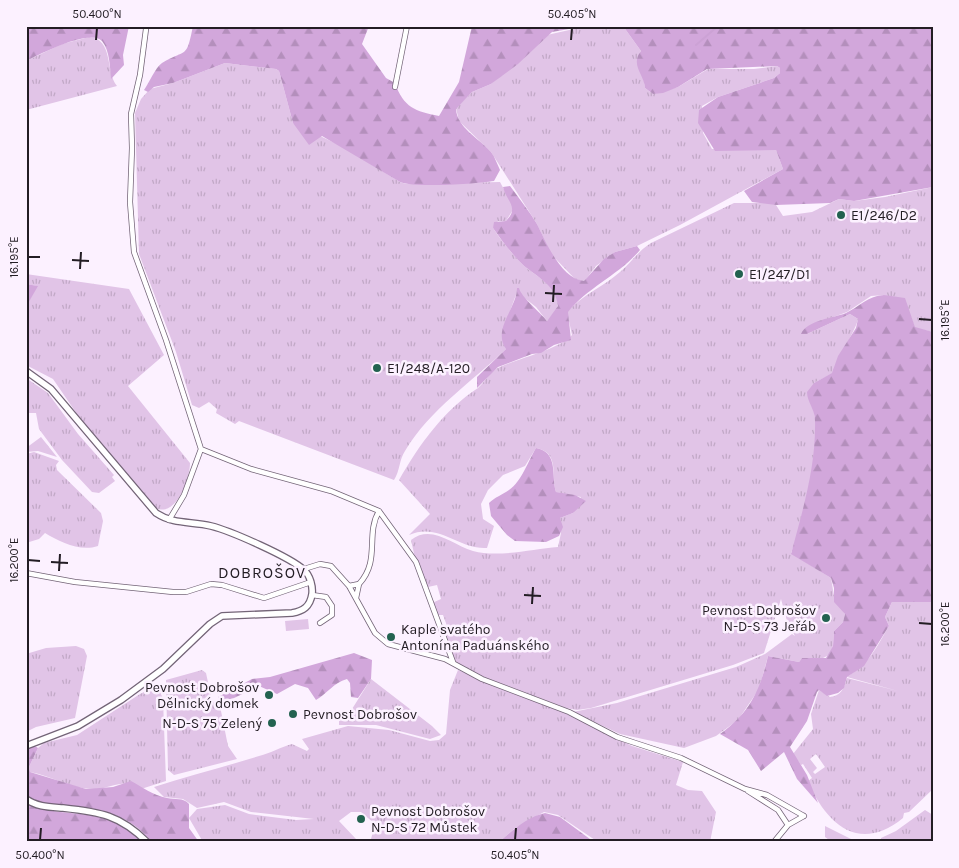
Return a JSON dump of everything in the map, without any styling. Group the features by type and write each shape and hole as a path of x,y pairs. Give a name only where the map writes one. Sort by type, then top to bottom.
{"street":[{"path":"395,87 407,26"},
{"path":"146,29 140,75 131,114 130,202 134,252 166,340 201,449 184,495 169,520"},
{"path":"26,372 49,387 152,509 169,520 221,529 292,562 304,569 311,582 312,595 306,608 298,612 222,616 210,624 163,669 121,700 78,726 26,746"},
{"path":"201,449 251,469 331,490 379,511 416,562 454,664"},
{"path":"356,598 359,584 370,565 373,533 379,511"},
{"path":"304,569 320,564 331,566 349,586 375,633 388,644 428,654 454,664 482,680 569,712 600,730 634,744 689,762 745,789 778,810 788,825"},
{"path":"26,573 74,582 173,592 186,592 210,584 222,585 264,598 311,582"},
{"path":"349,586 359,584"},
{"path":"312,595 326,597 332,606 332,615 320,623"},
{"path":"745,789 767,795 804,816 788,825 774,842"},
{"path":"26,799 38,805 93,812 114,817 131,827 147,842"}],"green space":[{"path":"129,26 123,55 124,65 111,79 107,50 102,41 96,38 76,40 26,61 26,27"},
{"path":"193,26 369,26 362,44 386,78 395,83 402,98 411,107 439,116 459,82 472,26 586,26 552,32 518,64 491,84 472,92 456,109 457,116 464,127 494,156 500,170 494,181 418,185 400,182 322,136 309,145 293,123 279,71 276,69 225,63 173,83 154,87 148,92 144,90 159,65 187,49"},
{"path":"587,26 623,26 641,51 639,54 645,88 653,94 678,87 708,69 754,69 777,66 780,68 780,73 774,78 718,97 702,106 703,133 712,149 776,150 783,169 680,225 637,246 615,252 596,266 584,282 575,279 551,254 537,224 491,152 459,121 456,108 472,92 491,84 547,35"},
{"path":"623,26 933,26 933,187 854,201 839,199 830,203 776,205 752,202 744,191 783,169 776,150 715,151 698,123 699,110 718,97 774,78 780,73 780,68 777,66 707,69 678,87 663,93 653,94 645,88 637,65 638,56 641,51"},
{"path":"89,37 97,39 106,49 113,80 117,86 26,110 26,61 62,44"},
{"path":"225,63 276,69 279,71 293,123 341,146 400,182 406,184 500,182 514,208 506,221 498,221 493,228 523,265 547,284 556,295 557,309 547,321 536,307 517,292 503,330 506,349 439,409 415,436 403,454 394,480 239,421 235,424 216,413 217,409 209,402 199,408 192,405 176,352 139,254 135,113 141,99 150,89 173,83"},
{"path":"510,186 537,224 561,267 576,279 584,281 604,259 615,252 637,246 640,250 623,267 585,295 568,312 571,340 554,345 541,353 532,354 498,367 477,388 477,377 506,349 502,341 503,326 516,296 517,288 547,321 558,306 554,292 550,287 523,265 493,228 494,222 506,221 512,212 511,204 503,187"},
{"path":"933,187 933,332 915,328 911,317 884,295 871,296 847,312 809,326 807,334 850,314 858,319 833,373 814,383 809,400 814,413 816,430 815,452 807,498 791,553 831,578 834,596 845,614 843,622 834,631 833,646 829,655 821,659 802,658 799,662 768,656 759,689 738,720 716,736 684,748 620,734 573,712 617,703 736,667 765,654 792,634 795,636 787,621 781,599 764,653 733,665 591,708 577,710 566,708 483,677 454,661 441,628 447,626 443,615 437,615 432,603 441,599 437,585 428,587 415,558 411,540 427,534 434,535 473,551 493,554 558,547 561,533 560,518 573,513 581,497 556,492 552,459 544,450 536,448 525,466 503,475 488,490 481,504 483,519 494,526 487,548 467,545 430,532 409,535 430,514 399,480 433,429 454,407 478,388 496,369 549,349 567,340 572,335 567,312 579,301 620,272 646,246 734,203 771,203 776,205 783,216 812,212 839,199 854,201"},
{"path":"26,274 129,289 164,355 128,386 190,463 184,488 175,503 168,508 162,510 154,507 77,414 53,379 26,365 26,307 37,286 26,284"},
{"path":"26,284 38,286 26,307"},
{"path":"884,295 905,298 915,327 933,332 933,602 892,602 885,617 889,626 864,666 847,677 844,688 838,693 827,696 819,690 817,692 807,721 790,747 807,775 818,803 797,779 784,752 761,771 748,750 720,734 739,718 752,700 761,680 768,656 799,662 802,658 826,658 833,646 834,631 843,622 845,614 834,602 834,588 831,578 791,554 808,488 815,438 815,417 807,392 814,383 832,373 838,356 856,328 858,319 850,314 807,334 801,334 804,329 821,320 846,313 869,299"},
{"path":"26,378 48,393 78,434 114,475 112,477 115,481 99,493 92,492 62,460 39,429 36,413 29,413 26,408"},
{"path":"41,437 57,457 38,451 26,452 26,448"},
{"path":"536,448 543,450 551,459 556,492 575,495 586,501 573,513 560,518 563,527 559,536 546,542 515,541 507,535 491,516 489,503 514,486"},
{"path":"34,452 59,461 56,465 57,470 101,513 103,521 98,546 91,548 77,547 64,543 45,533 39,539 26,543 26,454"},
{"path":"892,602 933,602 933,789 909,812 904,813 903,818 887,829 872,833 858,833 846,829 834,821 824,810 808,781 812,778 803,764 801,765 793,754 813,729 811,714 819,690 830,697 837,695 843,688 847,678 898,691 847,677 867,661 880,642 889,626 885,617","holes":["816,754 825,767 815,774 813,772 817,768 810,759"]},
{"path":"308,619 309,629 286,631 285,621"},
{"path":"76,646 84,649 87,656 75,718 36,727 26,732 26,654 46,648"},
{"path":"354,653 372,660 371,679 358,698 351,697 350,683 347,679 338,683 316,700 308,688 295,684 277,694 259,686 232,699 220,700 218,697 252,679 270,677"},
{"path":"202,670 206,673 212,701 220,706 228,746 237,759 174,775 168,770 166,680"},
{"path":"458,670 565,713 632,746 683,762 676,785 688,790 702,791 716,812 710,842 598,842 558,815 544,812 514,829 499,842 203,842 189,818 197,809 225,805 249,814 296,820 314,819 251,812 224,802 197,808 183,799 164,797 154,787 263,755 292,744 307,751 309,749 302,739 348,726 389,730 430,741 439,740 446,734 450,690","holes":["351,812 361,812 375,824 371,839 356,839 339,821"]},
{"path":"371,679 441,735 430,739 376,725 339,725 339,718 352,709"},
{"path":"152,688 159,689 163,699 166,781 141,789 125,783 87,789 30,772 29,767 38,748 44,743 77,735"},
{"path":"33,745 38,748 29,767 30,772 86,789 113,787 131,781 157,795 187,802 189,804 189,828 199,842 152,842 132,824 110,813 46,803 30,797 26,794 26,751"},
{"path":"26,803 42,809 84,814 114,822 142,842 26,842"},
{"path":"925,810 933,815 933,842 881,842 881,838 896,831"},
{"path":"545,813 560,817 594,842 499,842 526,821"},
{"path":"825,826 857,842 832,842 825,837"}],"waterway":[{"path":"696,45 718,26"}],"place":[{"name":"E1/246/D2","path":"841,215"},
{"name":"E1/247/D1","path":"739,274"},
{"name":"E1/248/A-120","path":"377,368"},
{"name":"Pevnost Dobrošov N-D-S 73 Jeřáb","path":"826,618"},
{"name":"Kaple svatého Antonína Paduánského","path":"391,637"},
{"name":"Pevnost Dobrošov Dělnický domek","path":"269,695"},
{"name":"Pevnost Dobrošov","path":"293,714"},
{"name":"N-D-S 75 Zelený","path":"272,723"},
{"name":"Pevnost Dobrošov N-D-S 72 Můstek","path":"361,819"}],"district":[{"name":"DOBROŠOV","path":"262,572"}]}
